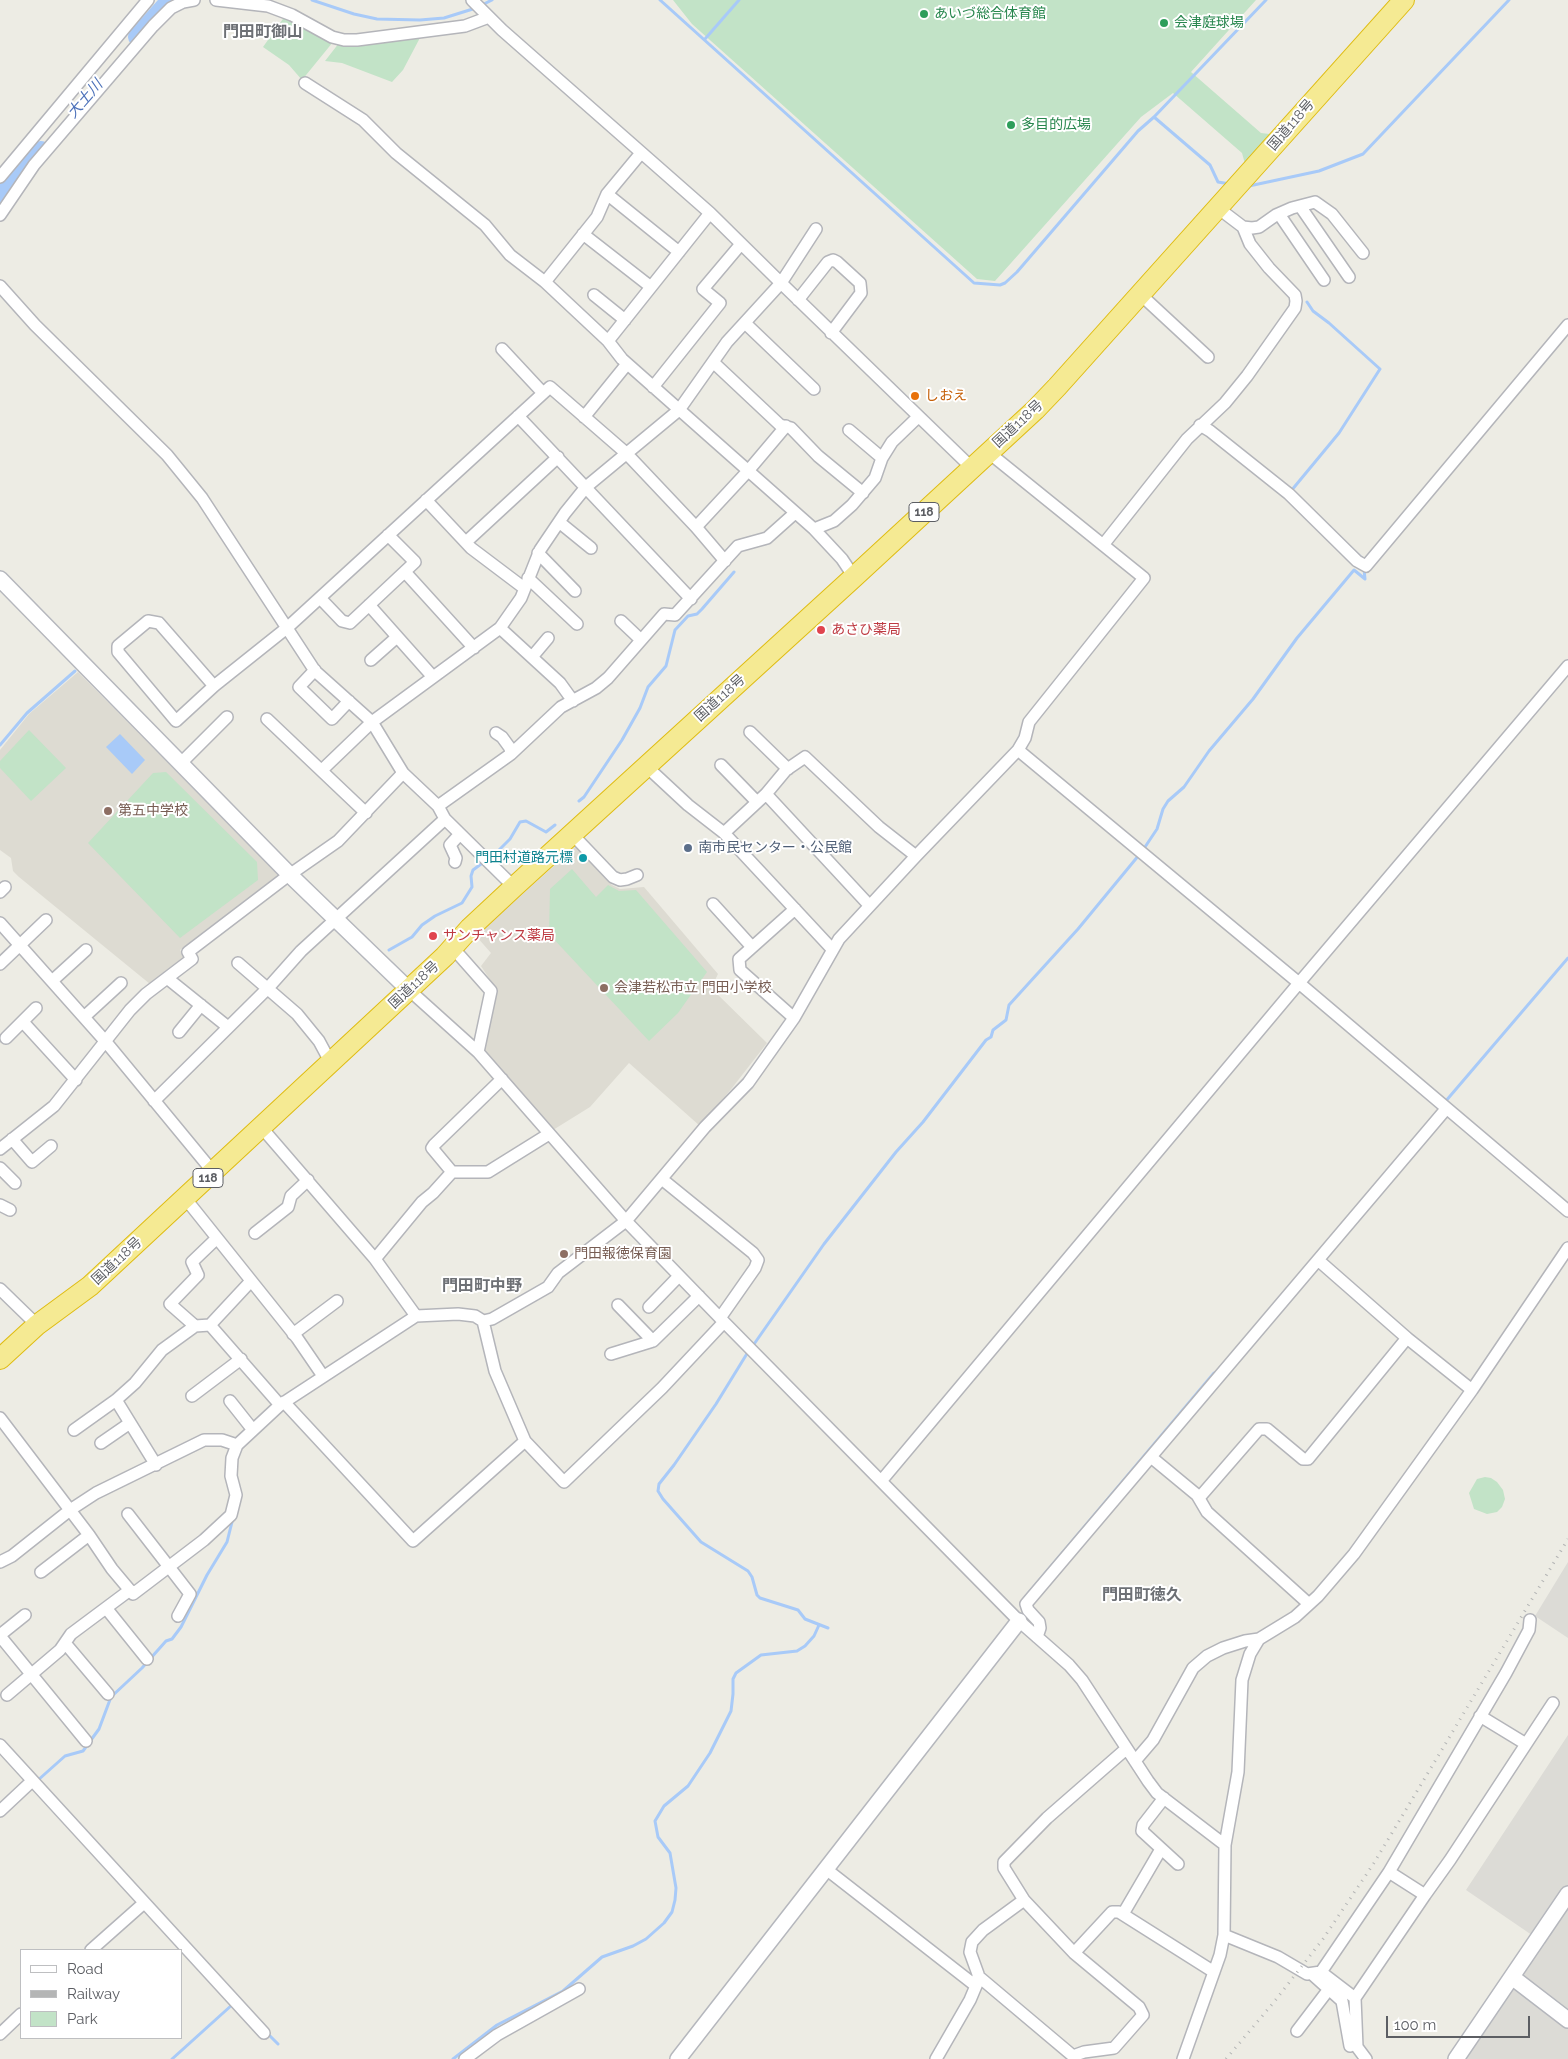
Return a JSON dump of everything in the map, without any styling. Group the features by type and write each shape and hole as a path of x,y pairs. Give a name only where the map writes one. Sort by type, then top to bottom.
{"highway":[{"name":"国道118号","path":"0,1359 37,1325 84,1292 333,1062 514,887 854,577 1057,387 1404,0"}],"street":[{"path":"0,177 148,0"},
{"path":"0,215 34,165 153,26 171,8 183,2 194,0"},
{"path":"216,0 268,6 292,15 332,37 344,40 465,26 489,17"},
{"path":"472,0 710,213 831,333 971,467"},
{"path":"304,83 363,120 396,153 485,225 510,255 545,282 608,342 627,364 814,529 842,559 854,577"},
{"path":"545,282 597,217 607,194 641,153"},
{"path":"607,194 679,252"},
{"path":"1244,227 1259,227 1278,214 1316,202 1332,214 1363,253"},
{"path":"1300,206 1349,277"},
{"path":"1103,545 1187,440 1224,403 1247,376 1295,308 1296,300 1294,295 1268,268 1250,244 1244,227 1218,208"},
{"path":"608,342 710,213"},
{"path":"1278,214 1324,280"},
{"path":"322,770 372,722 500,628 513,611 538,553 558,522 586,487 679,410 744,323 781,283 816,229"},
{"path":"583,234 651,287"},
{"path":"653,387 720,303 703,289 741,244"},
{"path":"798,300 828,262 833,260 860,283 862,286 861,293 831,333"},
{"path":"0,286 35,325 167,455 196,490 315,670 372,722 403,773 438,806 445,819 514,887"},
{"path":"1140,294 1208,357"},
{"path":"594,295 625,320"},
{"path":"744,323 814,390"},
{"path":"1200,425 1289,494 1357,561 1366,566 1568,325"},
{"path":"502,349 544,392"},
{"path":"713,362 780,425 791,428 818,456 863,493"},
{"path":"584,416 627,364"},
{"path":"214,686 159,623 148,621 118,646 118,652 176,721 214,686 288,627 550,387 626,453 696,527 725,561"},
{"path":"518,416 691,599"},
{"path":"814,529 834,521 863,493 875,478 882,458 892,442 918,417"},
{"path":"696,527 748,471 786,426"},
{"path":"849,430 882,458"},
{"path":"0,1418 89,1535 112,1569 133,1594 204,1540 231,1515 236,1495 231,1476 232,1458 237,1445 282,1404 416,1316 458,1314 475,1316 484,1321 492,1319 548,1287 558,1273 626,1221 663,1180 705,1127 736,1098 748,1083 794,1018 832,948 869,905 1018,750 1025,738 1029,722 1144,578 988,452"},
{"path":"466,542 558,457"},
{"path":"426,500 471,548 526,583 577,624"},
{"path":"438,806 512,754 561,707 596,688 664,614 675,615 691,599 738,546 768,538 795,513"},
{"path":"558,522 591,548"},
{"path":"320,598 342,621 347,623 350,623 369,606 415,562 388,535"},
{"path":"538,553 575,591"},
{"path":"405,572 474,648"},
{"path":"0,579 182,762 290,875 408,989 478,1052 626,1221 679,1276 1020,1621 1069,1665 1082,1680 1151,1786 1225,1845"},
{"path":"369,606 434,677"},
{"path":"621,621 641,640"},
{"path":"500,628 560,683 573,700"},
{"path":"371,660 397,637"},
{"path":"532,657 548,638"},
{"path":"882,1480 1568,666"},
{"path":"315,670 299,687 332,719 349,701"},
{"path":"182,762 227,717"},
{"path":"267,718 366,813"},
{"path":"750,732 788,769"},
{"path":"496,733 502,736 512,754"},
{"path":"1018,750 1299,983 1568,1211"},
{"path":"724,833 788,769 805,757 879,827 916,856"},
{"path":"721,765 761,798 869,905"},
{"path":"646,766 688,805 724,833 832,948"},
{"path":"0,1149 54,1106 130,1010 146,994 192,959 188,952 338,841 403,773"},
{"path":"154,1101 268,988 302,951 445,819"},
{"path":"455,862 456,858 450,845 460,834"},
{"path":"572,834 613,877 620,880 637,874"},
{"path":"713,904 752,947"},
{"path":"794,1018 740,970 739,959 795,908"},
{"path":"0,964 46,920"},
{"path":"0,924 106,1042 214,1172"},
{"path":"453,948 492,992 478,1052"},
{"path":"52,981 86,950"},
{"path":"238,963 297,1014 333,1062"},
{"path":"168,978 228,1027"},
{"path":"84,1017 121,983"},
{"path":"179,1032 201,1005"},
{"path":"6,1038 36,1008"},
{"path":"23,1022 76,1080"},
{"path":"452,1172 432,1148 502,1079"},
{"path":"1037,1637 1040,1628 1039,1622 1028,1610 1026,1604 1446,1109"},
{"path":"262,1128 376,1259 416,1316"},
{"path":"376,1259 422,1202 452,1172 488,1172 548,1134"},
{"path":"12,1139 32,1162 50,1146"},
{"path":"0,1168 15,1183"},
{"path":"255,1233 288,1207 291,1196 308,1180"},
{"path":"484,1321 495,1371 525,1441 564,1482 662,1388 722,1320 755,1268 758,1260 753,1253 663,1180"},
{"path":"185,1198 293,1334 323,1376"},
{"path":"195,1326 170,1304 198,1275 192,1262 217,1238"},
{"path":"1135,1761 1153,1740 1193,1668 1207,1656 1223,1648 1245,1641 1260,1639 1288,1622 1309,1604 1354,1554 1472,1390 1568,1248"},
{"path":"1318,1260 1408,1338 1472,1390"},
{"path":"648,1307 679,1276"},
{"path":"74,1430 116,1400 135,1383 162,1350 195,1326 210,1325 251,1281"},
{"path":"0,1289 37,1325"},
{"path":"612,1354 653,1341 699,1296"},
{"path":"293,1334 337,1301"},
{"path":"618,1305 653,1341"},
{"path":"210,1325 282,1404 413,1541 525,1441"},
{"path":"1198,1498 1259,1429 1266,1429 1303,1459 1308,1459 1408,1338"},
{"path":"192,1396 241,1359"},
{"path":"116,1400 156,1465"},
{"path":"230,1401 253,1430"},
{"path":"101,1443 130,1423"},
{"path":"0,1562 32,1542 70,1510 96,1493 204,1440 222,1440 237,1445"},
{"path":"1151,1457 1197,1495 1207,1512 1309,1604"},
{"path":"128,1514 190,1594 178,1616"},
{"path":"41,1572 89,1535"},
{"path":"7,1695 65,1643 71,1634 130,1590"},
{"path":"106,1608 147,1659"},
{"path":"25,1615 0,1635 86,1741"},
{"path":"1317,1973 1389,1872 1529,1630 1530,1620"},
{"path":"678,2059 1020,1621"},
{"path":"1182,2059 1214,1972 1224,1935 1225,1845 1238,1772 1242,1680 1250,1654 1260,1639"},
{"path":"65,1643 108,1694"},
{"path":"1366,2059 1357,2047 1355,1998 1553,1703"},
{"path":"1480,1716 1526,1744"},
{"path":"0,1745 264,2033"},
{"path":"826,1869 977,1981 1069,2054 1073,2056 1118,2045 1143,2016 1142,2012 1074,1953 1024,1900 1004,1868 1004,1862 1047,1818 1126,1749"},
{"path":"0,1811 32,1781"},
{"path":"1164,1798 1143,1825 1142,1831 1178,1864"},
{"path":"1123,1914 1161,1849"},
{"path":"1389,1872 1425,1895"},
{"path":"1456,2059 1568,1894"},
{"path":"936,2059 970,2000 977,1981 970,1952 972,1942 983,1930 1024,1900"},
{"path":"92,1949 144,1903"},
{"path":"1074,1953 1112,1912 1119,1912 1214,1972"},
{"path":"1224,1935 1266,1951 1307,1974 1317,1973 1355,1998"},
{"path":"1317,1973 1329,1989 1341,1998 1344,2004 1350,2044 1357,2059"},
{"path":"1512,1977 1568,2020"},
{"path":"465,2059 497,2034 579,1989"},
{"path":"1296,2031 1329,1989"},
{"path":"0,2034 20,2015"},
{"path":"1103,2050 1115,2059"}],"shaded area":[{"name":"第五中学校","path":"78,672 280,876 180,950 185,958 150,984 19,877 13,871 11,858 0,850 0,750 29,714"},
{"name":"会津若松市立 門田小学校","path":"576,846 612,885 620,889 644,887 718,974 711,988 767,1043 700,1126 629,1063 590,1107 553,1130 483,1052 488,1020 496,989 481,966 491,953 476,936"},
{"path":"1568,1562 1568,1638 1535,1616"},
{"path":"1568,1735 1568,2059 1466,2059 1545,1944 1466,1890"}],"green space":[{"path":"673,0 1256,0 1191,72 1261,133 1278,135 1247,171 1242,153 1173,93 1141,117 995,281 977,279 692,24"},
{"path":"285,16 333,42 302,80 289,65 263,47"},
{"path":"422,34 403,70 392,82 342,63 325,61 339,43"},
{"path":"29,730 66,768 31,801 0,768 0,761"},
{"path":"166,772 257,862 258,880 180,938 88,843 153,773"},
{"path":"572,869 596,897 608,885 619,891 636,890 707,972 678,1013 649,1041 549,934 550,889"},
{"path":"1485,1477 1497,1482 1503,1490 1505,1499 1502,1507 1497,1512 1487,1514 1474,1509 1469,1493 1477,1479"}],"water":[{"path":"120,734 145,760 132,774 106,747"}],"waterway":[{"name":"大土川","path":"137,37 170,0"},
{"path":"312,0 354,14 377,19 420,20 444,18 476,8"},
{"path":"482,5 492,0"},
{"path":"660,0 974,283 1000,285 1017,272 1138,131 1154,117 1266,0"},
{"path":"705,39 739,0"},
{"path":"1249,186 1319,171 1363,154 1509,0"},
{"path":"1154,117 1210,165 1218,182 1230,184"},
{"name":"大土川","path":"0,197 41,150"},
{"path":"1291,491 1339,433 1380,369 1313,311 1307,302"},
{"path":"1350,547 1364,560"},
{"path":"1143,850 1157,829 1163,809 1168,801 1184,787 1209,751 1253,699 1297,638 1354,570 1365,579 1364,569"},
{"path":"579,801 584,797 622,740 640,708 648,687 666,666 675,630 688,616 697,614 734,572"},
{"path":"0,745 27,713 75,671"},
{"path":"491,858 510,839 520,822 526,821 546,832 555,825"},
{"path":"752,1347 824,1244 896,1152 923,1122 986,1040 991,1037 993,1030 1006,1020 1009,1005 1078,929 1139,855"},
{"path":"389,950 412,937 422,925 435,916 462,903 472,887 471,876 473,870 485,861"},
{"path":"1445,1102 1568,958"},
{"path":"748,1352 716,1404 659,1484 658,1491 701,1542 748,1571 752,1577 757,1595 760,1598 798,1610 805,1619 828,1628"},
{"path":"1026,1596 1214,1373"},
{"path":"37,1781 65,1756 83,1751 99,1729 111,1697 142,1668 166,1641 172,1639 181,1627 207,1575 227,1542 233,1518"},
{"path":"453,2059 497,2025 563,1991 602,1957 633,1946 646,1939 664,1923 672,1912 676,1888 670,1853 658,1837 655,1821 664,1806 688,1786 710,1753 731,1711 733,1679 736,1673 761,1655 797,1651 805,1646 814,1636 819,1625"},
{"path":"172,2059 233,2004"},
{"path":"266,2032 278,2044"}],"railway":[{"path":"1226,2059 1323,1939 1374,1863 1568,1539"}],"place":[{"name":"あいづ総合体育館","path":"924,14"},
{"name":"会津庭球場","path":"1164,23"},
{"name":"多目的広場","path":"1011,125"},
{"name":"しおえ","path":"915,396"},
{"name":"あさひ薬局","path":"821,630"},
{"name":"第五中学校","path":"108,811"},
{"name":"南市民センター・公民館","path":"688,848"},
{"name":"門田村道路元標","path":"583,858"},
{"name":"サンチャンス薬局","path":"433,936"},
{"name":"会津若松市立 門田小学校","path":"604,988"},
{"name":"門田報徳保育園","path":"564,1254"}],"district":[{"name":"門田町御山","path":"263,32"},
{"name":"門田町中野","path":"482,1286"},
{"name":"門田町徳久","path":"1142,1595"}]}
